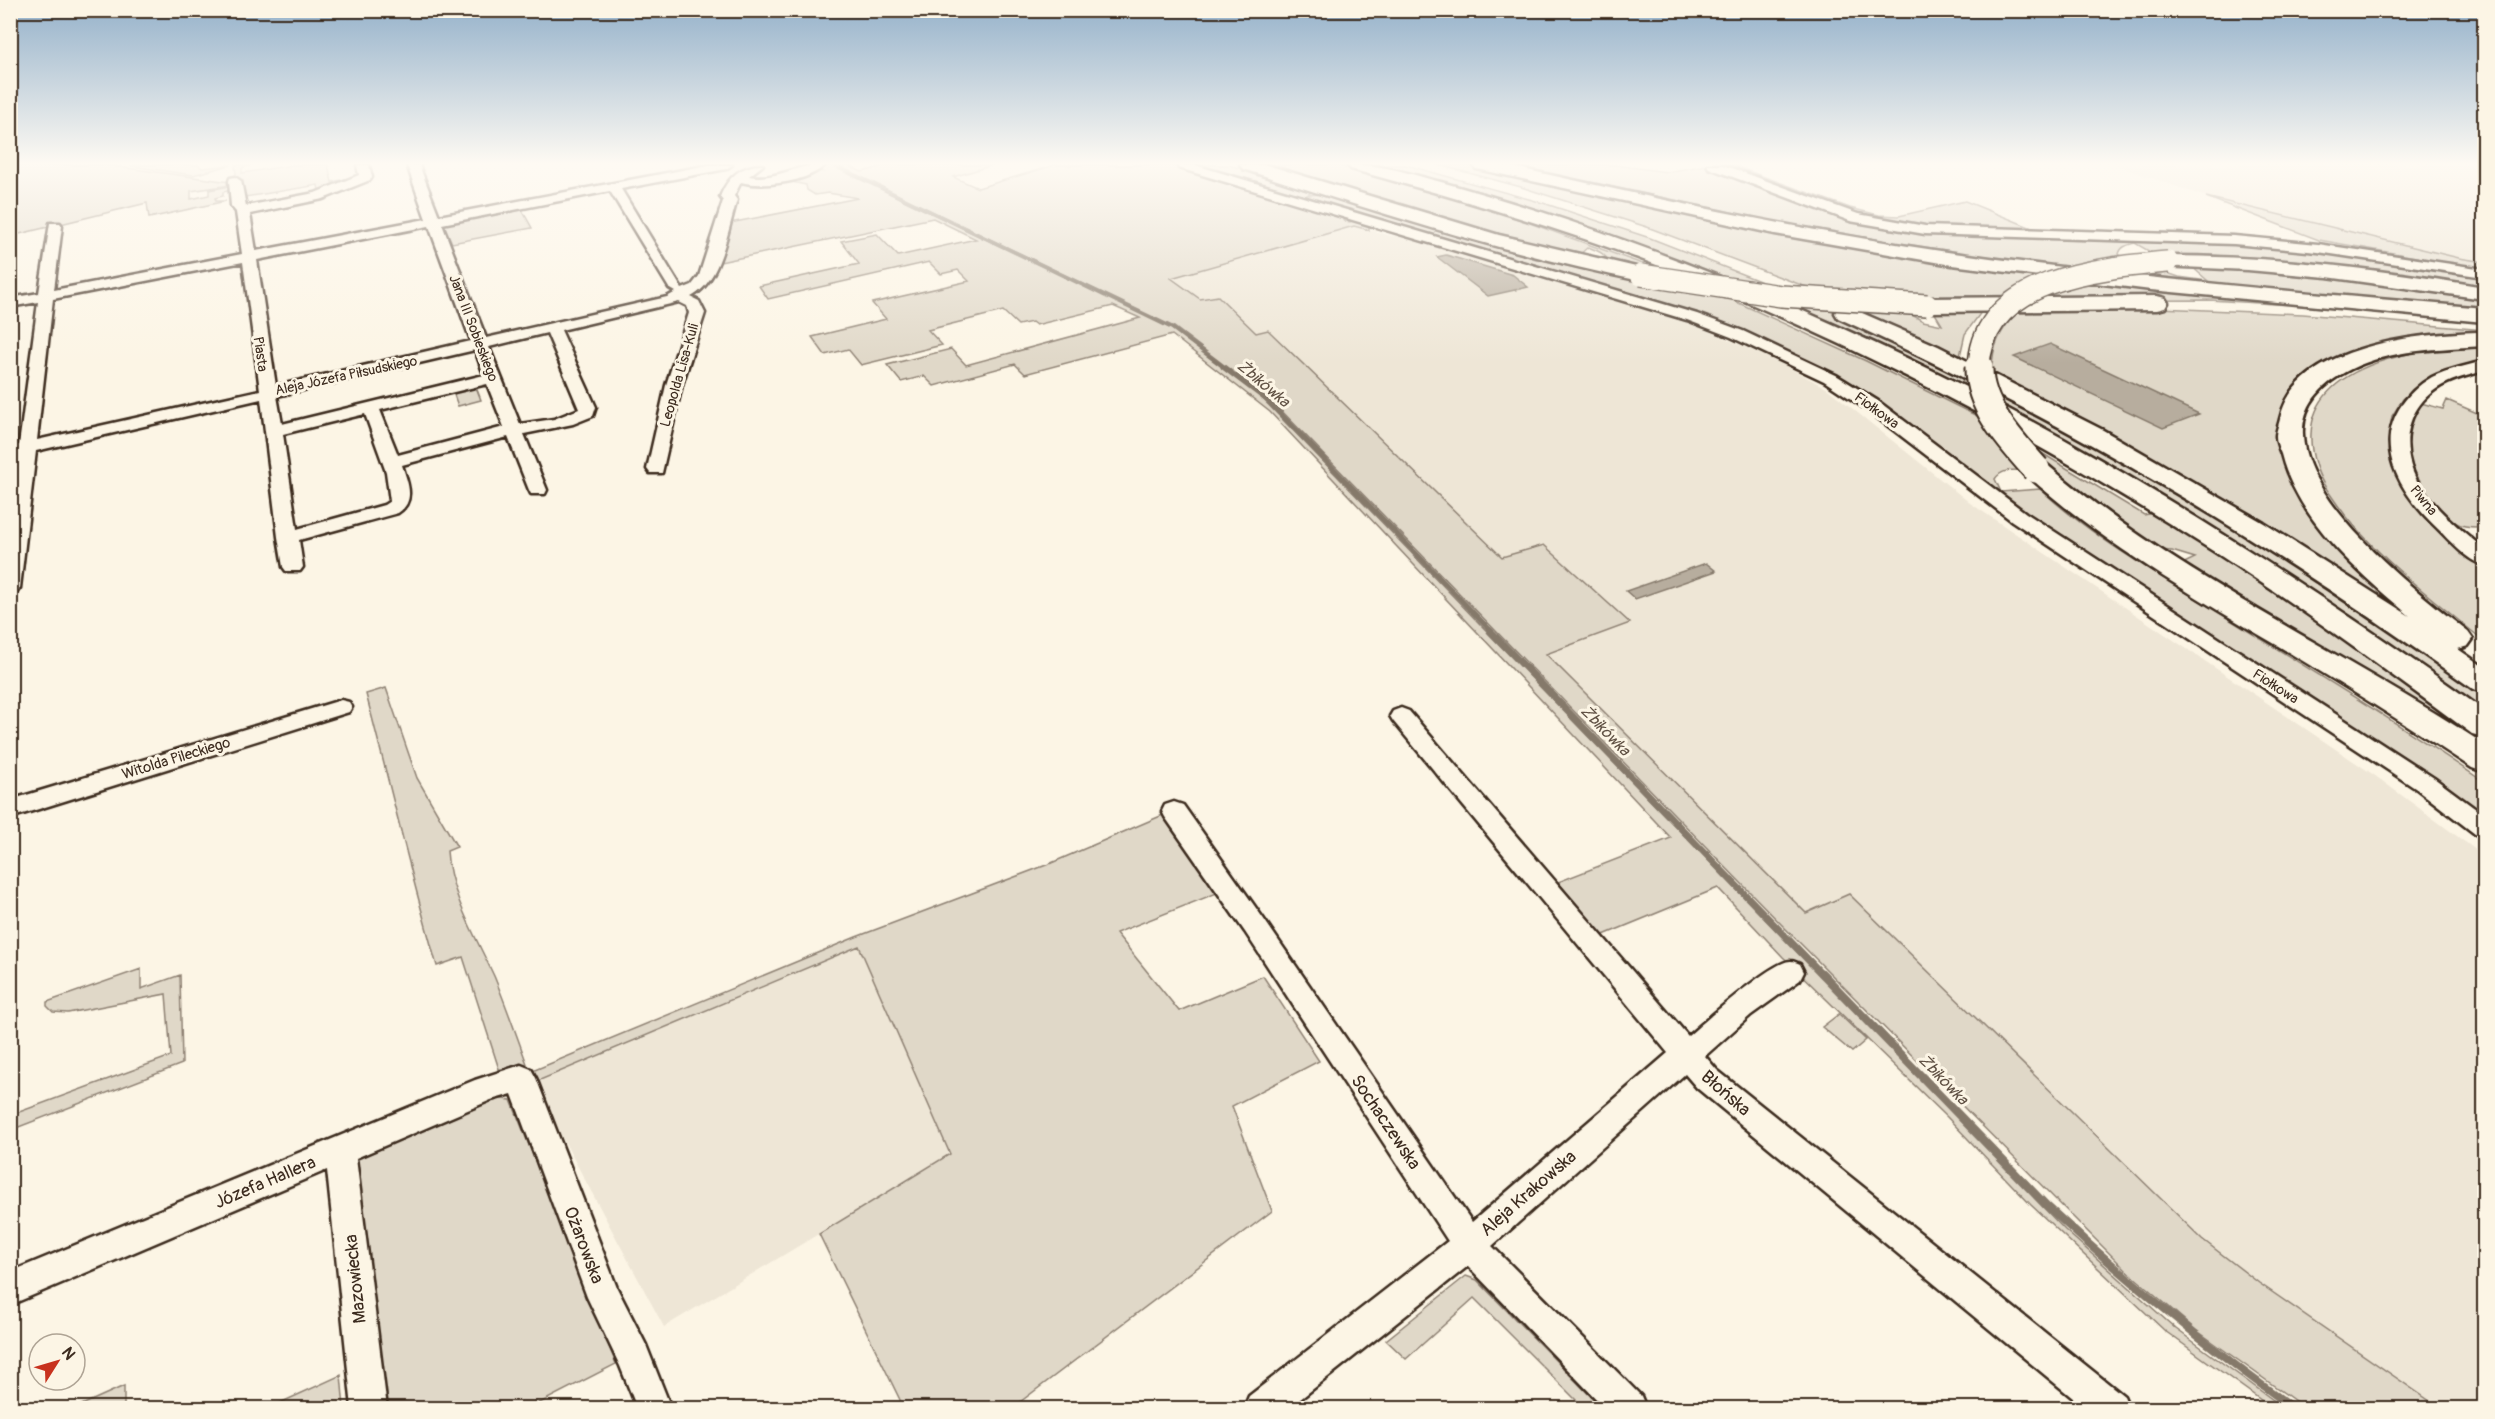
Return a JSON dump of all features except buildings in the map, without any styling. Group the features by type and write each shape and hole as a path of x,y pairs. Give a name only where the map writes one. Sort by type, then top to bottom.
{"highway":[{"path":"1465,231 1571,261 1641,275 1781,296 1927,305 2214,304 2329,311 2484,325"},
{"path":"1581,231 1651,255 1818,324 1940,383 2065,450 2191,525 2319,608 2484,726"},
{"path":"1635,231 1807,296 1962,367 2090,434 2220,508 2348,588 2484,682"},
{"path":"1796,231 1952,258 2210,291 2484,315"},
{"path":"2484,293 2379,276 2237,262 2168,262 2107,269 2057,281 2016,300 1990,325 1978,354 1977,369 1989,411 2002,431 2036,469 2072,500 2132,544 2354,677 2484,760"},
{"path":"2484,339 2441,340 2393,347 2358,357 2334,368 2313,382 2296,403 2292,413 2289,443 2300,477 2332,524 2403,594 2484,660"}],"street":[{"path":"10,588 18,450 47,296 54,231"},
{"name":"Piasta","path":"246,231 293,567"},
{"path":"10,303 381,231"},
{"name":"Jana III Sobieskiego","path":"438,231 538,490"},
{"path":"641,231 678,292 697,288 706,277 720,231"},
{"name":"Fiołkowa","path":"1405,231 1692,317 1737,334 1830,378 1872,405 2019,517 2426,784 2484,828"},
{"path":"1959,231 2262,242 2318,248 2484,273"},
{"name":"Aleja Józefa Piłsudskiego","path":"18,450 661,304 678,292"},
{"name":"Leopolda Lisa-Kuli","path":"656,469 668,408 697,311 694,304 678,292"},
{"path":"392,462 587,412 588,407 553,328"},
{"name":"Piwna","path":"2484,366 2453,374 2426,388 2407,407 2397,429 2398,450 2408,481 2437,517 2484,559"},
{"path":"273,431 493,378"},
{"path":"288,537 391,509 399,504 402,497 392,462 371,408"},
{"name":"Witolda Pileckiego","path":"10,809 341,707"},
{"name":"Błońska","path":"1401,716 1707,1079 2112,1408"},
{"name":"Sochaczewska","path":"1174,811 1261,935 1469,1245 1629,1408"},
{"name":"Aleja Krakowska","path":"1262,1408 1469,1245 1741,1007 1790,972"},
{"name":"Józefa Hallera","path":"10,1289 485,1089 521,1078"},
{"name":"Ożarowska","path":"521,1078 604,1297 634,1358 654,1408"},
{"name":"Mazowiecka","path":"340,1150 370,1408"}],"shaded area":[{"path":"11,231 31,231 11,236"},
{"path":"447,231 515,231 452,243"},
{"path":"728,231 869,231 720,262"},
{"path":"960,231 969,231 1164,324 1257,393 2065,1230 2176,1329 2284,1408 2272,1408 2165,1331 2031,1205 1947,1117 1783,957 1718,888 1601,936 1558,882 1671,838 1270,412 1172,335 1025,374 1015,364 934,386 924,376 901,382 887,365 951,349 966,365 1140,318 1113,306 1036,325 1032,322 1018,325 1003,311 928,330 942,345 861,365 848,349 825,355 812,337 886,319 872,303 969,281 958,270 941,274 929,262 768,299 759,286 859,264 841,241 877,234 898,256 976,239"},
{"path":"974,231 1336,231 1171,278 1200,299 1218,296 1256,333 1268,330 1502,557 1544,545 1630,623 1546,654 1806,913 1849,894 2202,1239 2259,1283 2440,1408 2305,1408 2196,1330 2126,1270 1781,924 1274,403 1174,327"},
{"path":"1336,231 1374,231 1392,236 1406,234 1681,319 1777,361 1828,389 1970,503 2374,775 2484,856 2484,1408 2440,1408 2259,1283 2202,1239 1850,894 1806,913 1546,654 1502,557 1268,330 1256,333 1218,296 1200,299 1170,278"},
{"path":"1415,231 1445,231 1536,259 1640,282 1719,294 1866,361 1977,416 1997,445 2020,470 2006,471 1997,476 1995,479 2001,492 2040,489 2079,522 2121,551 2450,759 2484,782 2484,818 2427,777 2068,546 1785,352"},
{"path":"1479,231 1552,231 1670,274 1608,262 1603,254 1588,247 1578,256"},
{"path":"1577,231 1629,231 1780,289 1734,284"},
{"path":"1658,231 1791,231 2047,275 2014,288 1994,301 1820,292"},
{"path":"1831,231 1911,231 2260,244 2484,277 2484,288 2279,259 2209,255 2159,257 2135,243 2121,249 2119,254 2124,259 2066,269"},
{"path":"2296,231 2348,231 2484,262 2484,269 2319,240"},
{"path":"2348,231 2484,231 2484,262"},
{"path":"1446,255 1513,275 1528,287 1488,296 1437,257"},
{"path":"2225,265 2396,282 2484,296 2484,309 2107,274 2161,271 2179,277 2208,281 2191,266"},
{"path":"2085,279 2268,300 2484,318 2484,321 2209,300 2032,301"},
{"path":"1775,301 1820,305 1960,371 1965,390"},
{"path":"1854,308 1910,314 1923,321 1942,325 1933,310 1982,311 1965,334 1960,356"},
{"path":"2159,308 2303,314 2484,330 2484,333 2391,345 2341,357 2319,367 2300,380 2286,398 2279,421 2280,449 2441,636 2165,465 1992,373 1993,354 1998,338 2020,309"},
{"path":"2050,344 2199,414 2163,428 2014,357"},
{"path":"2484,346 2484,363 2443,373 2424,382 2403,399 2392,416 2388,441 2397,471 2448,535 2484,564 2484,641 2401,573 2345,515 2318,473 2313,458 2311,434 2317,409 2331,389 2352,374 2377,363 2405,355"},
{"path":"476,387 481,400 458,406 453,392"},
{"path":"1995,388 2159,479 2425,649 2484,691 2484,717 2436,681 2006,412"},
{"path":"2447,400 2484,416 2484,536 2478,527 2461,525 2446,516 2422,484 2410,460 2408,432 2415,409 2421,403 2443,409"},
{"path":"2030,446 2144,515 2154,513 2238,568 2444,712 2484,742 2484,750 2178,566 2195,558 2172,551 2159,550 2102,511 2051,468"},
{"path":"1706,563 1716,571 1635,599 1626,591"},
{"path":"386,688 417,778 457,847 447,851 458,899 499,988 530,1072 499,1069 463,957 437,966 366,694"},
{"path":"1163,815 1217,893 1116,933 1179,1011 1263,976 1319,1061 1232,1106 1272,1211 1012,1408 904,1408 819,1234 950,1154 859,946 533,1083 530,1072 856,937 1049,864"},
{"path":"859,946 951,1154 664,1327 533,1083"},
{"path":"141,969 141,989 180,975 182,1064 11,1130 11,1115 171,1056 166,994 68,1013 53,1012 47,1006 47,1002"},
{"path":"1839,1014 1866,1040 1852,1052 1822,1027"},
{"path":"495,1098 511,1100 616,1364 530,1408 379,1408 353,1165 364,1148"},
{"path":"1466,1276 1477,1280 1601,1407 1584,1408 1474,1298 1406,1359 1386,1340"},
{"path":"341,1375 344,1408 269,1408"},
{"path":"124,1386 124,1408 75,1408"}],"waterway":[{"name":"Żbikówka","path":"971,231 1172,328 1225,368"},
{"name":"Żbikówka","path":"1223,367 1268,401 1492,632"},
{"name":"Żbikówka","path":"1490,631 1823,975"},
{"name":"Żbikówka","path":"1822,973 2047,1206 2167,1311 2293,1408"}]}
